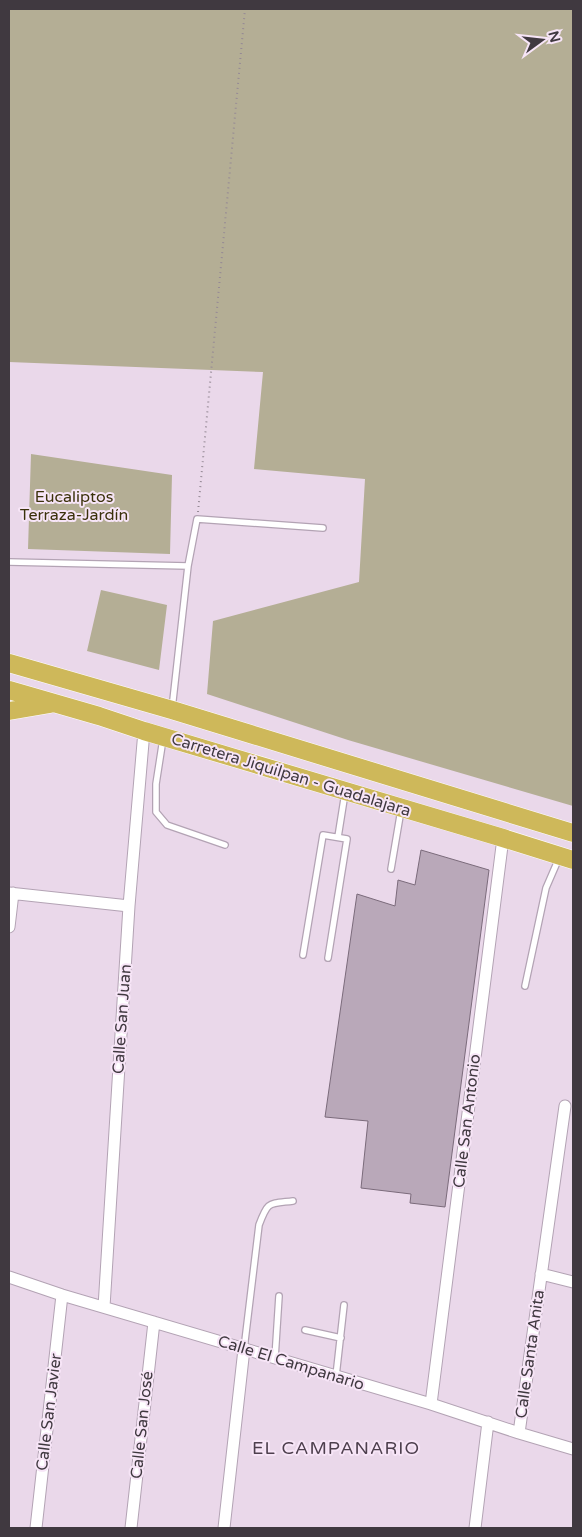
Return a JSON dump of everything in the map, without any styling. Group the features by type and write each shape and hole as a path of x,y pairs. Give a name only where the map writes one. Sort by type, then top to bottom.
{"highway":[{"name":"Carretera Jiquilpan - Guadalajara","path":"9,662 573,833"},
{"name":"Carretera Jiquilpan - Guadalajara","path":"9,690 566,858"},
{"path":"9,711 54,703"}],"street":[{"name":"Calle San Juan","path":"104,1307 129,906 144,731"},
{"name":"Calle San Antonio","path":"431,1404 502,838"},
{"path":"9,927 11,893 129,906"},
{"name":"Calle Santa Anita","path":"519,1433 565,1106"},
{"path":"541,1274 573,1282"},
{"name":"Calle El Campanario","path":"9,1277 62,1295 431,1404 573,1449"},
{"name":"Calle San Javier","path":"36,1528 62,1295"},
{"name":"Calle San José","path":"131,1528 154,1322"},
{"path":"224,1528 244,1349"},
{"name":"Calle Santa Anita","path":"475,1528 488,1422"}],"lane":[{"path":"172,710 188,566 197,519 323,528"},
{"path":"9,562 188,566"},
{"path":"163,736 156,784 156,812 167,825 225,845"},
{"path":"338,837 345,791"},
{"path":"391,868 402,808"},
{"path":"303,955 323,835 348,839 328,958"},
{"path":"525,986 546,888 566,858"},
{"path":"244,1349 258,1224 265,1208 273,1203 293,1201"},
{"path":"275,1358 279,1296"},
{"path":"336,1376 344,1305"},
{"path":"305,1330 340,1338"}],"path":[{"path":"197,519 245,9"}],"green space":[{"path":"9,9 573,9 573,806 348,740 207,694 213,621 359,582 365,479 254,469 263,372 9,362"},
{"name":"Eucaliptos Terraza-Jardín","path":"31,454 172,475 170,554 28,549"},
{"path":"101,590 167,605 159,670 87,651"}],"building":[{"path":"421,850 489,870 445,1207 410,1203 411,1194 361,1188 368,1121 325,1117 357,894 395,906 398,880 415,885"}],"district":[{"name":"EL CAMPANARIO","path":"336,1448"}]}
